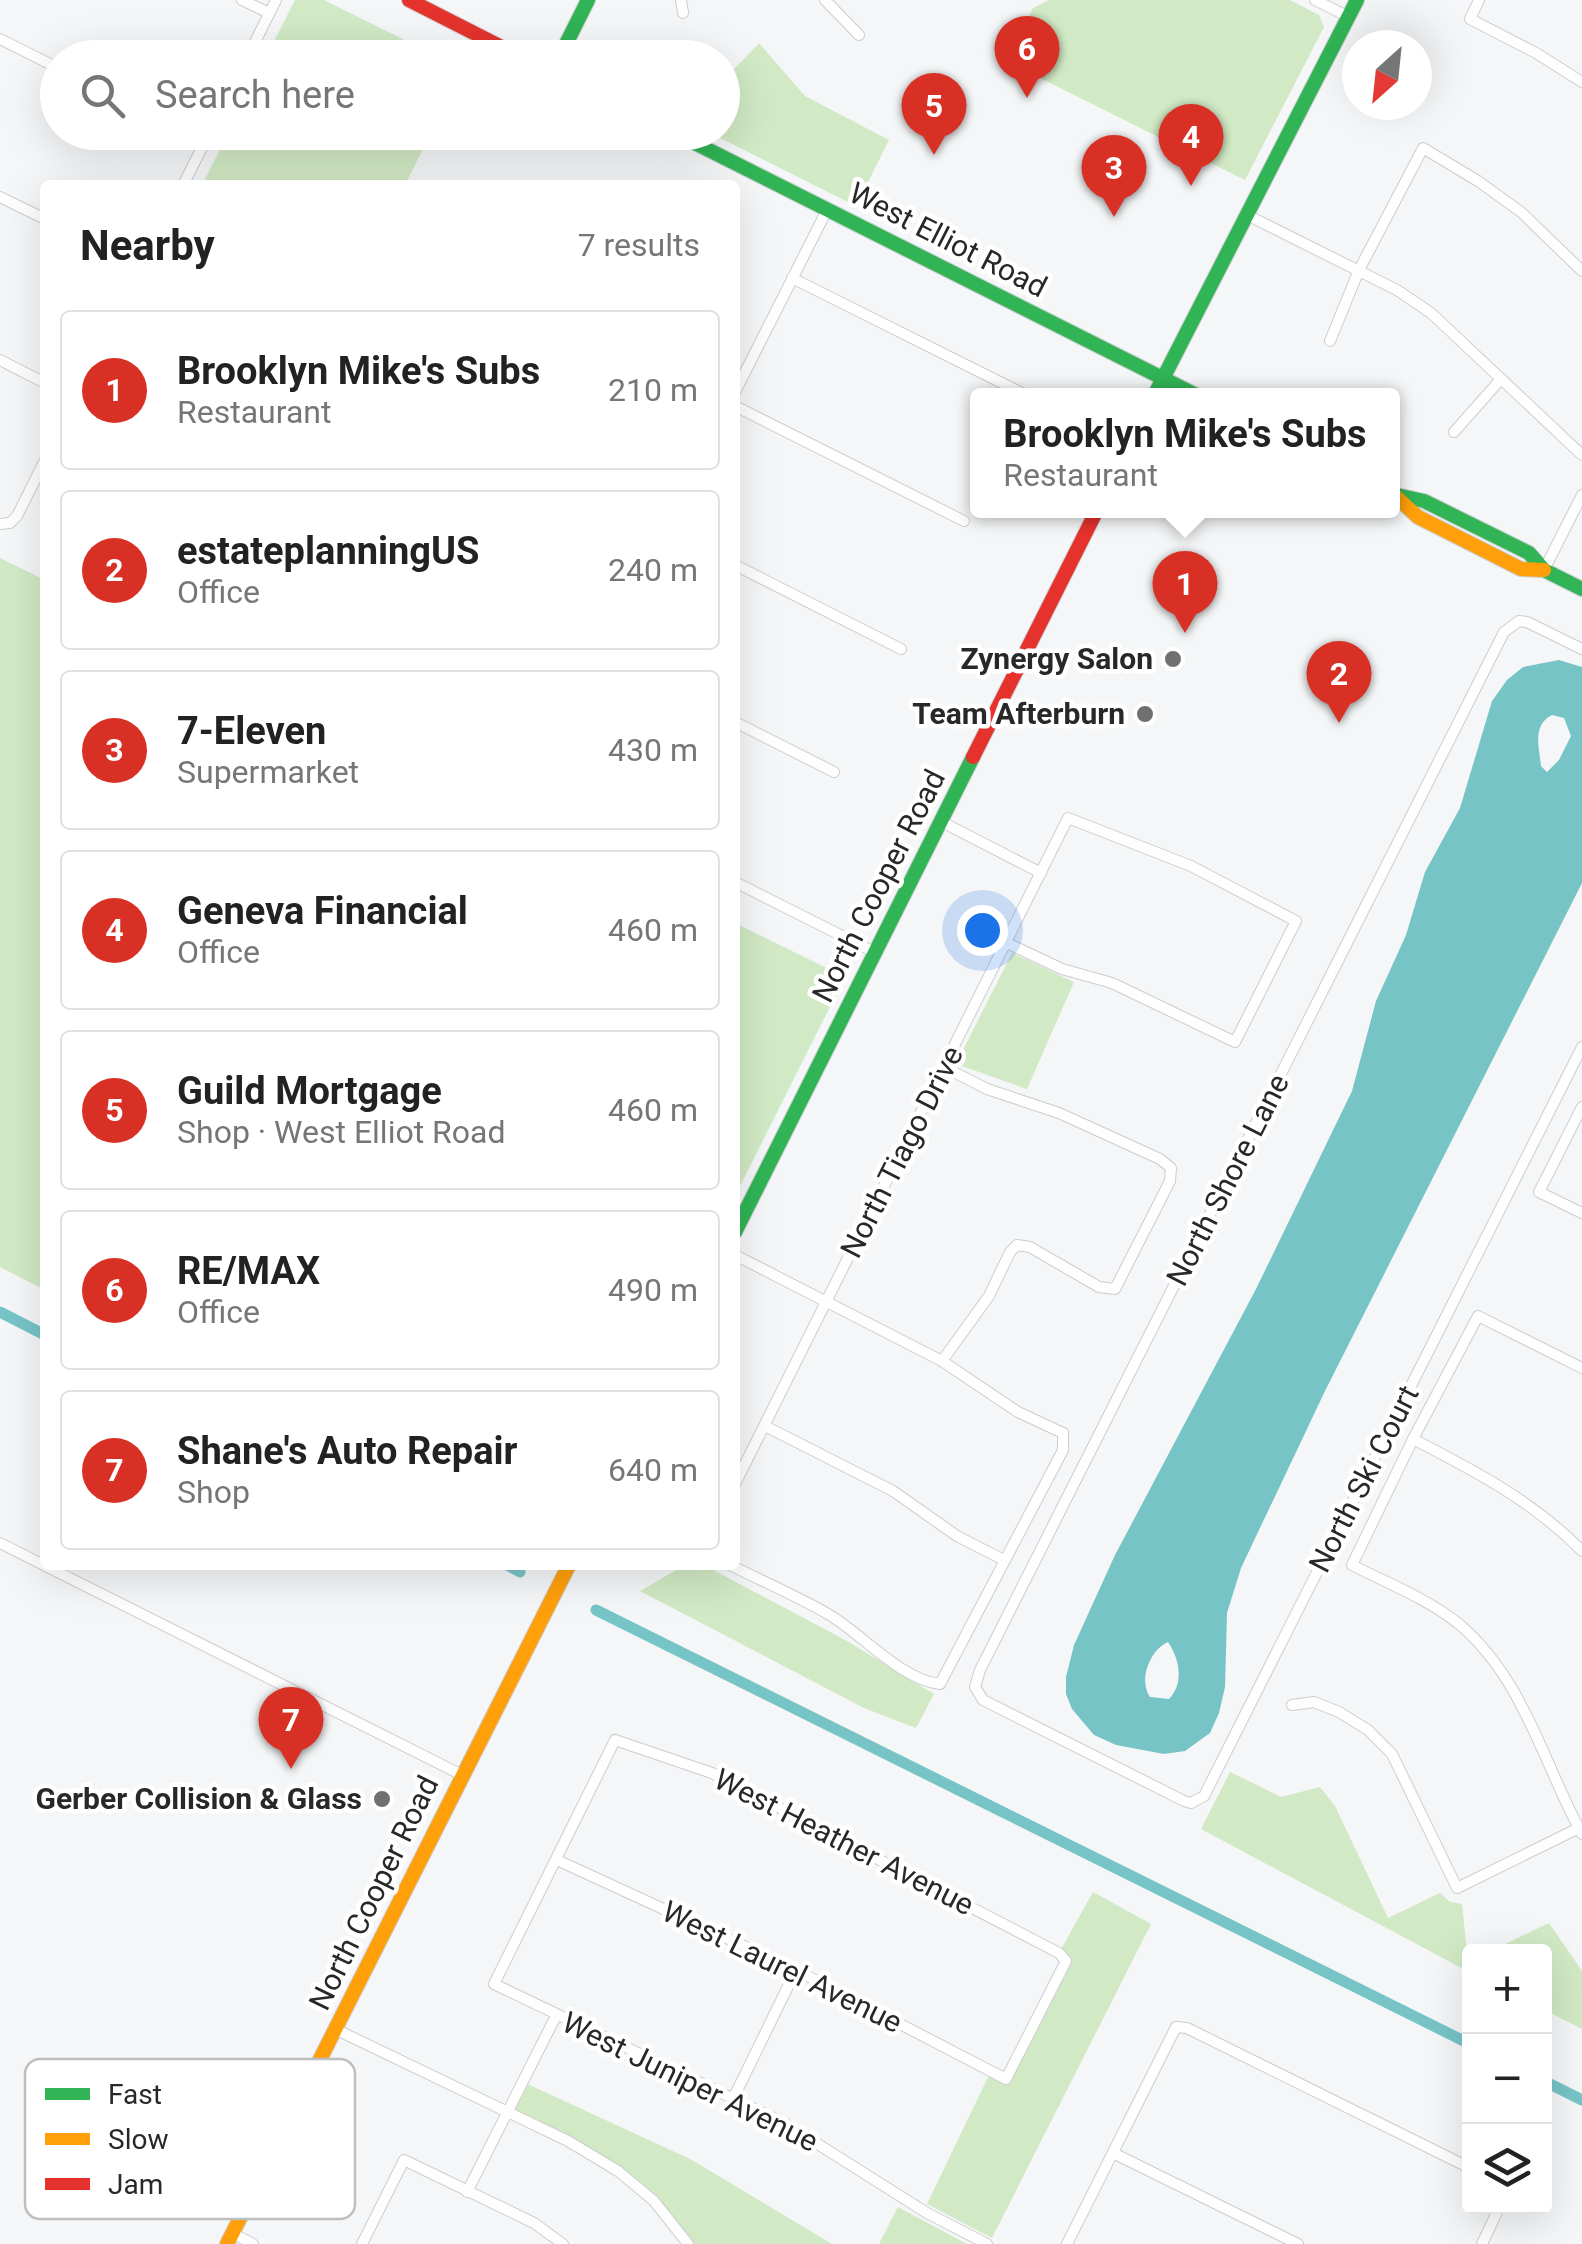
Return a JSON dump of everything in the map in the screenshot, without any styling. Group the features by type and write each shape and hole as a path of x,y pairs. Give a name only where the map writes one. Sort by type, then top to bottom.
{"main road":[{"path":"409,0 488,40"},
{"path":"568,40 588,0"},
{"path":"1158,388 1357,0"},
{"name":"West Elliot Road","path":"709,150 1182,388"},
{"path":"1400,500 1418,516 1521,569 1544,570 1582,589"},
{"name":"North Cooper Road","path":"740,1222 1093,518"},
{"name":"North Cooper Road","path":"322,2059 566,1570"}],"street":[{"path":"242,0 270,14"},
{"path":"256,40 276,0"},
{"path":"826,0 859,35"},
{"path":"1315,0 1349,17"},
{"path":"1479,0 1470,19 1582,82"},
{"path":"0,39 40,59"},
{"path":"1330,341 1360,270 1422,148 1478,180 1521,212 1582,271"},
{"path":"186,180 201,150"},
{"path":"0,197 40,217"},
{"path":"740,382 827,210"},
{"path":"1249,216 1360,270 1431,313 1582,455"},
{"path":"792,278 1010,388"},
{"path":"0,360 40,380"},
{"path":"1454,432 1502,379"},
{"path":"740,409 964,521"},
{"path":"5,524 17,516 40,481"},
{"path":"1544,570 1582,495"},
{"path":"740,568 901,648"},
{"name":"North Shore Lane","path":"1088,1754 982,1700 976,1687 980,1670 1504,632 1510,626 1527,622 1582,649"},
{"path":"740,725 834,772"},
{"name":"North Tiago Drive","path":"740,1474 1068,818 1191,866 1296,921 1235,1042 1112,982 1062,968 1007,943"},
{"path":"942,822 1041,874"},
{"path":"740,885 876,953"},
{"name":"North Ski Court","path":"1088,1754 1184,1801 1191,1803 1204,1796 1582,1047"},
{"path":"942,1360 989,1296 1017,1245 1030,1247 1099,1287 1115,1288 1170,1181 1171,1168 1160,1158 1076,1120 987,1089 944,1067"},
{"path":"1582,1107 1539,1192 1582,1213"},
{"path":"740,1257 942,1360 1018,1412 1062,1433 1062,1450 940,1684 890,1660 830,1615 740,1570"},
{"path":"1292,1705 1314,1702 1339,1712 1368,1730 1392,1754 1457,1888 1580,1831 1527,1714 1490,1654 1457,1623 1422,1600 1352,1565 1478,1316 1582,1368"},
{"path":"765,1426 893,1491 956,1536 1004,1560"},
{"path":"1413,1439 1505,1487 1554,1523 1582,1552"},
{"path":"0,1543 40,1563"},
{"path":"54,1570 462,1776"},
{"name":"West Heather Avenue","path":"556,1860 615,1740 712,1773 1059,1952 1066,1961 1006,2079"},
{"name":"West Laurel Avenue","path":"556,1860 796,1970 1006,2079"},
{"name":"West Juniper Avenue","path":"556,1860 494,1984 786,2124 926,2213 987,2244"},
{"path":"734,2097 796,1970"},
{"path":"468,2192 556,2016"},
{"path":"1067,2244 1176,2027 1187,2028 1462,2164"},
{"path":"337,2030 568,2141 618,2171 654,2201 688,2244"},
{"path":"1112,2153 1298,2244"},
{"path":"362,2244 404,2160 534,2223 563,2244"},
{"path":"1482,2244 1496,2214"},
{"path":"230,2239 252,2244"}],"green space":[{"path":"295,0 324,0 405,40 275,40"},
{"path":"1049,0 1290,0 1319,15 1324,27 1245,180 1006,61 1033,8"},
{"path":"759,43 805,96 889,140 856,206 740,148 740,63"},
{"path":"220,150 422,150 408,180 205,180"},
{"path":"0,558 40,578 40,1287 0,1267"},
{"path":"740,925 845,977 740,1186"},
{"path":"1012,953 1074,982 1027,1089 956,1064"},
{"path":"676,1570 713,1570 847,1641 934,1694 916,1728 864,1708 640,1591"},
{"path":"1230,1772 1281,1797 1320,1787 1335,1806 1388,1918 1440,1893 1450,1902 1462,1904 1466,1944 1462,1944 1462,1968 1201,1829"},
{"path":"1093,1892 1151,1924 992,2238 927,2204 991,2071 1006,2078 1066,1961 1059,1953"},
{"path":"1549,1923 1582,1971 1582,2029 1552,2014 1552,1944 1506,1944"},
{"path":"523,2082 692,2160 832,2244 687,2244 656,2204 618,2171 508,2113"},
{"path":"898,2207 967,2244 879,2244"}],"water":[{"path":"1559,660 1582,667 1582,883 1325,1391 1241,1568 1227,1613 1225,1687 1210,1733 1185,1751 1164,1754 1116,1745 1094,1735 1072,1709 1066,1694 1066,1677 1074,1645 1115,1555 1256,1289 1352,1091 1376,1001 1406,935 1425,872 1460,808 1492,701 1507,680 1523,667","holes":["1552,715 1564,718 1571,736 1559,760 1547,772 1541,766 1538,737 1542,725","1168,1642 1178,1664 1177,1686 1169,1699 1150,1697 1145,1682 1148,1666"]}],"waterway":[{"path":"0,1312 40,1332"},
{"path":"516,1570 520,1572"},
{"path":"596,1610 1462,2040"},
{"path":"1552,2085 1582,2100"}],"traffic: fast":[{"path":"568,40 588,0"},
{"path":"1158,388 1357,0"},
{"path":"709,150 1182,388"},
{"path":"1400,496 1424,501 1529,553 1544,570 1582,589"},
{"path":"740,1222 973,757"}],"traffic: slow":[{"path":"1400,500 1418,517 1521,569 1544,570"},
{"path":"320,2059 566,1570"},
{"path":"227,2244 240,2219"}],"traffic: jam":[{"path":"409,0 488,40"},
{"path":"973,757 1093,518"}],"place":[{"name":"RE/MAX","path":"1027,98"},
{"name":"Guild Mortgage","path":"934,155"},
{"name":"Geneva Financial","path":"1191,186"},
{"name":"7-Eleven","path":"1114,217"},
{"name":"Brooklyn Mike's Subs","path":"1185,633"},
{"name":"Zynergy Salon","path":"1173,659"},
{"name":"Team Afterburn","path":"1145,714"},
{"name":"estateplanningUS","path":"1339,723"},
{"name":"Shane's Auto Repair","path":"291,1769"},
{"name":"Gerber Collision & Glass","path":"382,1799"}]}
